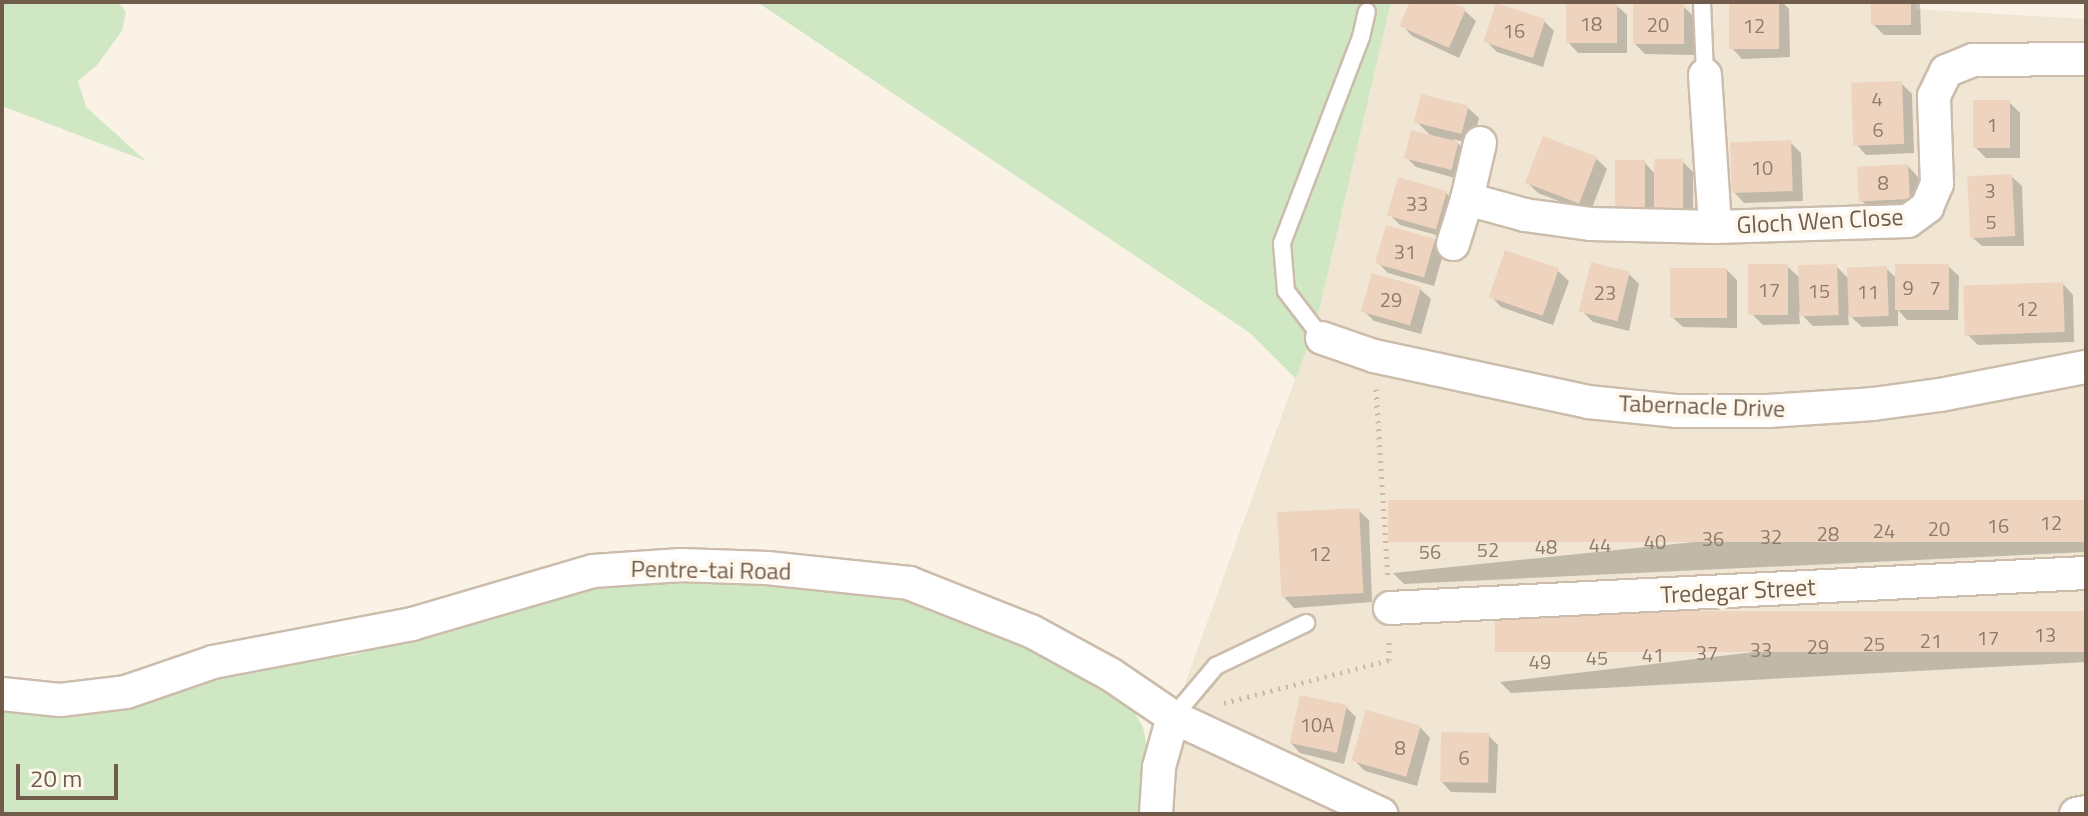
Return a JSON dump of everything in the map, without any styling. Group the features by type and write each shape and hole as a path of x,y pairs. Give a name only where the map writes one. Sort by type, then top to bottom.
{"street":[{"name":"Gloch Wen Close","path":"1467,199 1525,215 1591,224 1715,227 1908,221 1927,207 1937,184 1934,96 1946,71 1973,60 2086,59"},
{"name":"Gloch Wen Close","path":"1705,75 1715,227"},
{"path":"1453,244 1480,143"},
{"name":"Tabernacle Drive","path":"1322,338 1374,356 1588,402 1676,411 1768,411 1873,404 1940,395 2086,367"},
{"name":"Pentre-tai Road","path":"2,694 60,700 126,692 213,662 412,624 593,571 681,565 767,568 909,583 1031,631 1110,674 1173,717 1381,814"},
{"name":"Tredegar Street","path":"1390,608 2086,573"},
{"path":"1156,814 1159,767 1173,717"},
{"path":"2076,814 2086,812"}],"lane":[{"path":"1702,2 1705,75"},
{"path":"1322,338 1286,291 1282,243 1361,37 1367,12"},
{"path":"1173,717 1216,666 1306,623"}],"path":[{"path":"1173,717 1389,660 1390,608 1374,356"}],"shaded area":[{"path":"1391,2 1915,2 1916,9 2086,19 2086,814 1156,814 1173,717 1318,315"}],"green space":[{"path":"2,2 118,2 126,12 122,31 97,65 78,81 86,107 146,161 2,106"},
{"path":"757,2 1391,2 1318,315 1296,379 1250,333"},
{"path":"653,580 775,582 912,602 1017,642 1095,680 1134,712 1143,727 1149,757 1146,814 2,814 2,705 95,714 245,669 354,655 596,583"}],"building":[{"path":"1410,2 1451,2 1466,9 1449,48 1399,26"},
{"path":"1729,2 1779,2 1779,49 1729,49"},
{"path":"1871,2 1911,2 1911,25 1871,25"},
{"path":"1496,3 1545,19 1533,58 1483,42"},
{"path":"1566,3 1617,3 1617,43 1566,43"},
{"path":"1633,4 1684,4 1684,44 1633,44"},
{"path":"1902,81 1904,144 1853,146 1851,83"},
{"path":"1421,94 1469,106 1462,134 1414,122"},
{"path":"1973,100 2010,100 2010,148 1973,148"},
{"path":"1411,130 1459,142 1452,170 1404,158"},
{"path":"1543,136 1597,157 1579,203 1525,183"},
{"path":"1791,140 1793,191 1732,193 1730,142"},
{"path":"1654,159 1683,159 1683,209 1654,209"},
{"path":"1615,160 1645,160 1645,210 1615,210"},
{"path":"1908,164 1910,199 1859,202 1857,167"},
{"path":"2012,174 2015,236 1970,238 1967,176"},
{"path":"1398,177 1447,191 1436,230 1387,215"},
{"path":"1386,225 1435,239 1424,278 1375,263"},
{"path":"1505,250 1559,269 1543,316 1489,297"},
{"path":"1591,262 1630,272 1617,321 1579,311"},
{"path":"1748,264 1788,264 1788,315 1748,315"},
{"path":"1837,264 1839,315 1800,316 1798,265"},
{"path":"1895,264 1949,264 1949,310 1895,310"},
{"path":"1887,266 1889,316 1849,317 1847,267"},
{"path":"1670,268 1727,268 1727,318 1670,318"},
{"path":"1372,273 1421,287 1410,326 1361,311"},
{"path":"2063,282 2065,332 1965,335 1963,285"},
{"path":"1388,500 2086,500 2086,542 1388,542"},
{"path":"1359,508 1363,593 1282,597 1277,512"},
{"path":"1495,611 2086,611 2086,652 1495,652"},
{"path":"1300,695 1347,705 1337,753 1290,743"},
{"path":"1366,710 1421,726 1406,777 1351,761"},
{"path":"1441,732 1489,733 1488,783 1440,782"}]}
